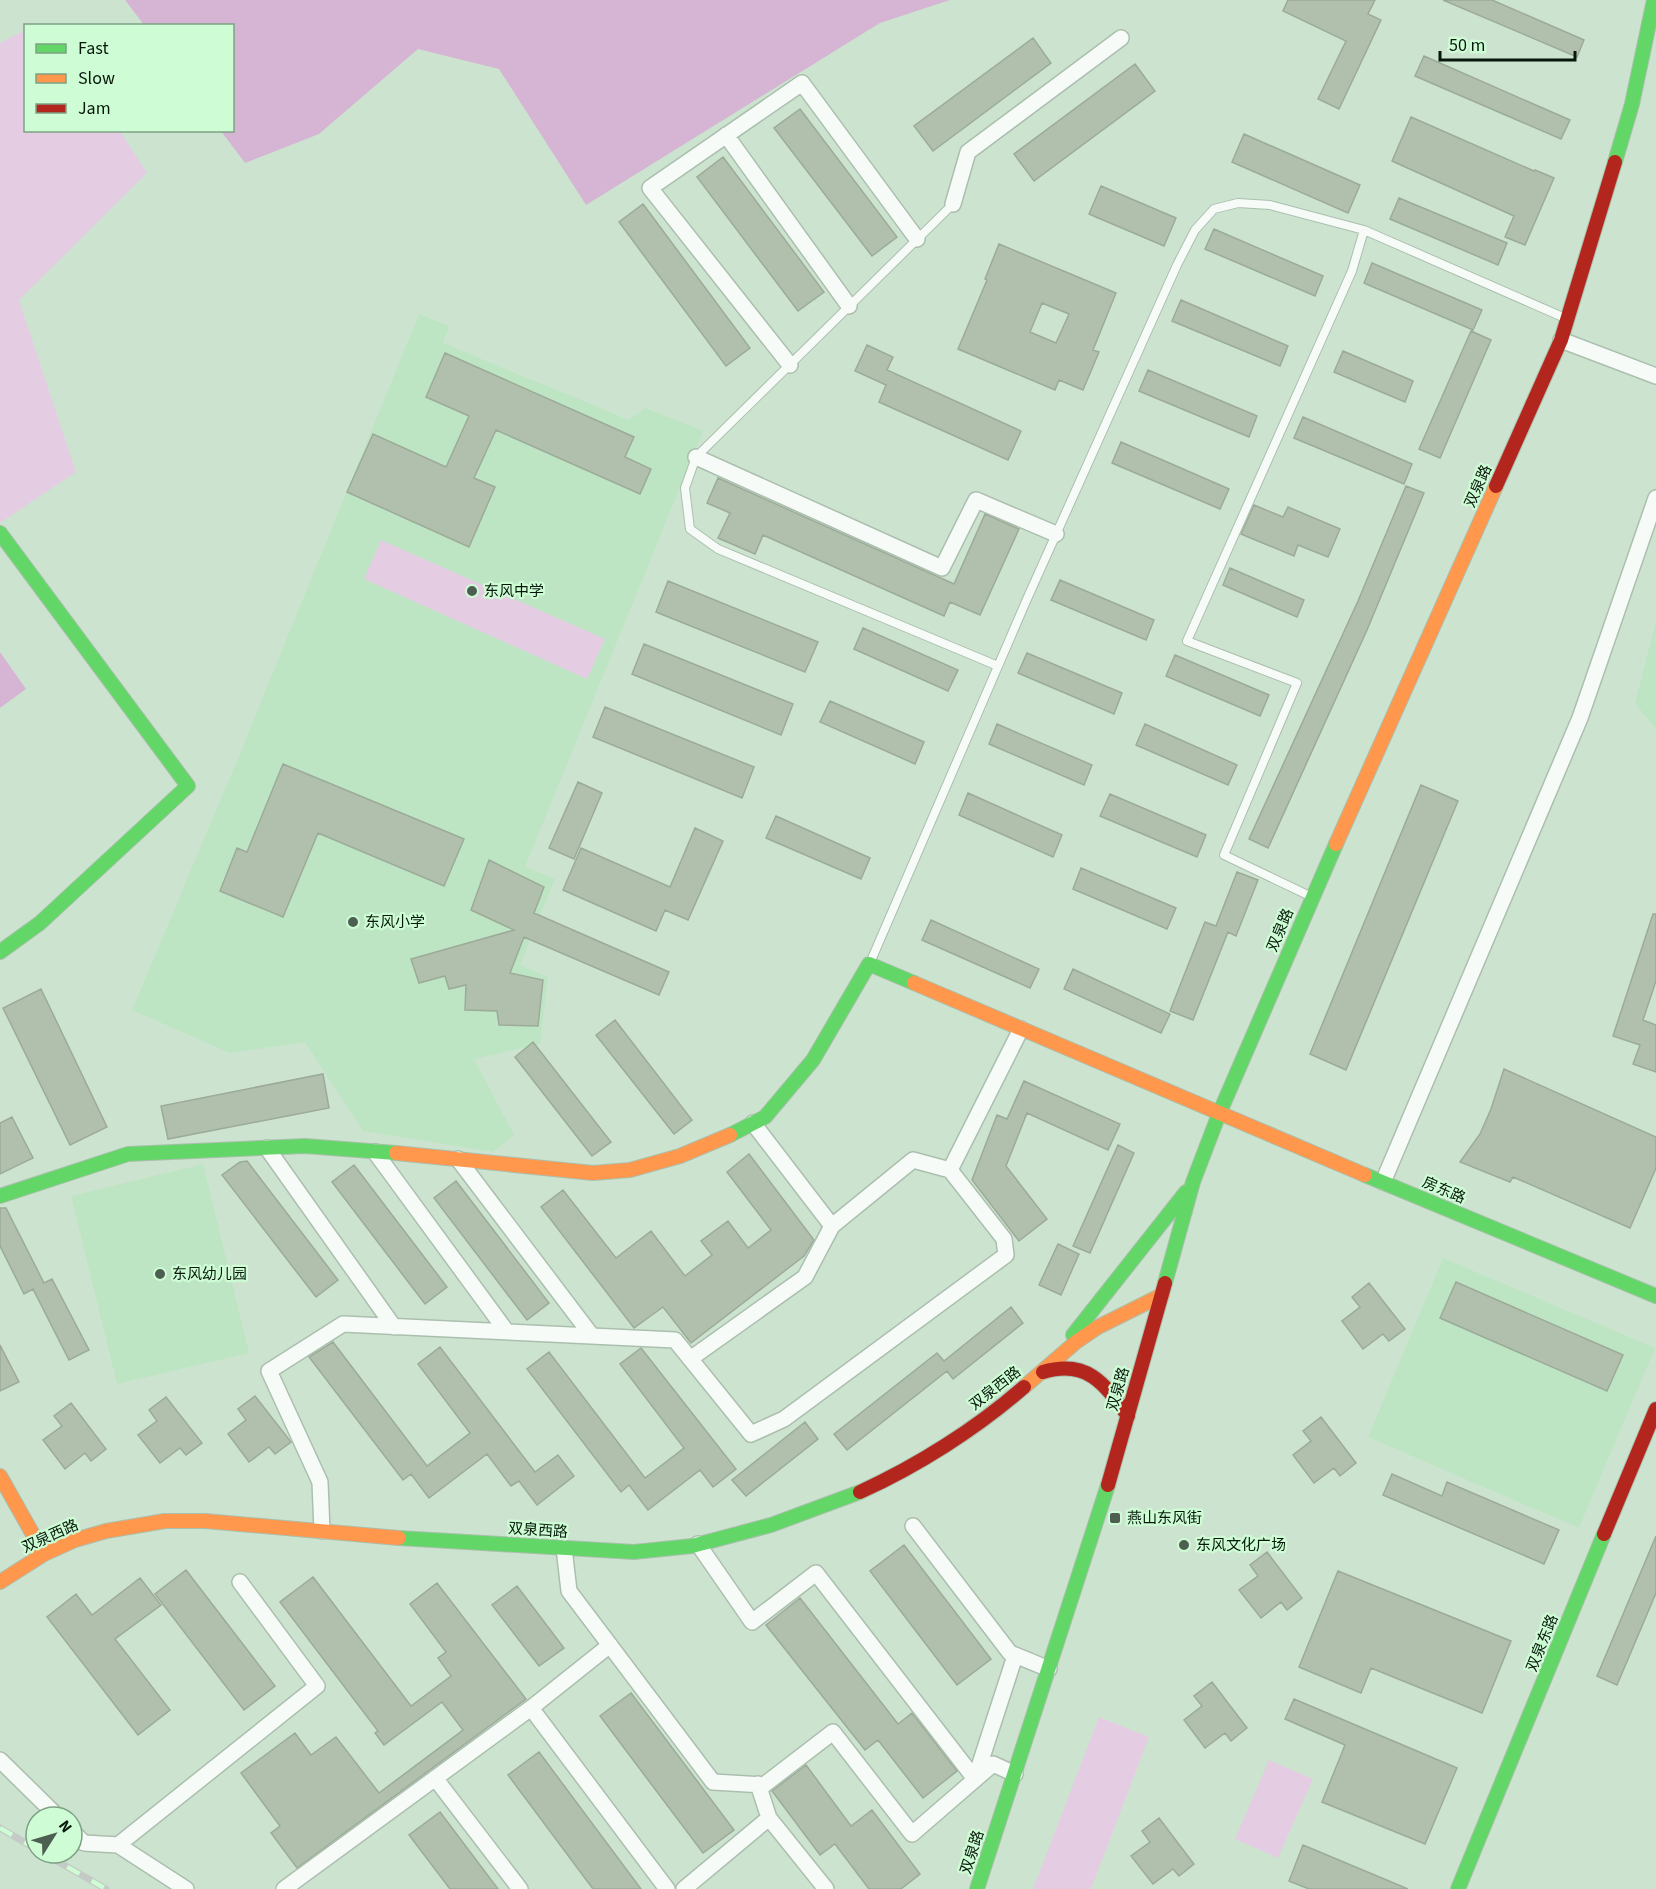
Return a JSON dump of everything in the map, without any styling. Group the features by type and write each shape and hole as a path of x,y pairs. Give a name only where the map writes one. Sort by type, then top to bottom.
{"street":[{"name":"双泉路","path":"977,1889 1103,1504 1193,1182 1219,1114 1312,897 1561,340 1632,104 1654,0"},
{"path":"952,204 968,152 1121,39"},
{"path":"790,365 650,188 802,82 917,239"},
{"path":"726,135 849,306"},
{"path":"1561,340 1656,376"},
{"path":"696,457 942,568 976,500 1056,534"},
{"path":"1383,1182 1580,718 1656,498"},
{"path":"0,533 188,786 40,923 0,952"},
{"path":"0,1196 128,1154 305,1146 593,1173 630,1170 680,1156 719,1141 765,1117 813,1060 869,964"},
{"name":"房东路","path":"869,964 1219,1114 1656,1296"},
{"path":"950,1170 1021,1029"},
{"path":"753,1123 832,1226"},
{"path":"267,1148 394,1327"},
{"path":"375,1152 507,1332"},
{"path":"458,1159 592,1336"},
{"path":"322,1531 320,1482 269,1371 343,1324 675,1340 690,1359 751,1434 784,1419 1006,1255 1004,1239 950,1170 913,1160 832,1226 805,1276 690,1359"},
{"name":"双泉西路","path":"1042,1372 1095,1310 1193,1182"},
{"name":"双泉西路","path":"0,1582 44,1554 75,1540 165,1521 205,1521 397,1538 634,1552 698,1544 771,1525 861,1492 910,1467 1000,1408 1098,1326 1162,1295"},
{"path":"1042,1372 1065,1367 1085,1372 1107,1388 1128,1416"},
{"name":"双泉东路","path":"1458,1889 1656,1409"},
{"path":"0,1476 44,1554"},
{"path":"913,1526 1010,1653 1049,1669"},
{"path":"698,1544 752,1622 816,1574 975,1779"},
{"path":"564,1548 569,1591 713,1782 764,1785 832,1732 912,1834 993,1764 1015,1774"},
{"path":"118,1845 317,1686 240,1582"},
{"path":"284,1889 531,1708 610,1645"},
{"path":"975,1779 1015,1656"},
{"path":"531,1708 667,1889"},
{"path":"0,1760 46,1805"},
{"path":"435,1778 520,1889"},
{"path":"758,1784 769,1818 826,1889"},
{"path":"684,1889 700,1884 769,1818"},
{"path":"84,1843 118,1845 186,1889"}],"lane":[{"path":"869,964 1056,534 1177,265 1195,230 1214,209 1238,203 1270,205 1364,230 1568,320"},
{"path":"952,204 696,457 685,488 690,529 718,549 998,666"},
{"path":"1312,897 1224,855 1297,683 1186,641 1352,271 1364,230"}],"shaded area":[{"path":"125,0 950,0 880,23 586,205 499,69 418,49 319,134 245,163 222,132 234,132 234,24 143,24"},
{"path":"24,31 24,132 121,132 147,173 19,300 76,472 0,523 0,43"},
{"path":"419,314 449,326 443,343 629,420 645,408 703,431 525,867 555,879 520,965 548,977 540,1044 474,1059 514,1135 493,1152 363,1131 305,1042 230,1053 132,1010 241,751"},
{"path":"381,540 605,639 587,679 364,579"},
{"path":"1656,621 1656,730 1635,703"},
{"path":"0,652 26,689 0,708"},
{"name":"东风幼儿园","path":"203,1164 249,1353 117,1384 71,1196"},
{"path":"1443,1258 1655,1348 1579,1528 1368,1437"},
{"path":"1099,1717 1149,1737 1091,1889 1033,1889"},
{"path":"1269,1760 1313,1779 1278,1858 1235,1839"}],"building":[{"path":"1288,0 1375,0 1368,14 1381,20 1339,109 1318,99 1346,41 1283,11"},
{"path":"1443,0 1492,0 1584,40 1577,57"},
{"path":"1033,38 1051,63 933,151 914,126"},
{"path":"1424,56 1570,120 1561,139 1415,76"},
{"path":"1135,64 1155,91 1034,181 1014,154"},
{"path":"800,109 897,237 872,256 774,128"},
{"path":"1411,117 1554,178 1525,245 1505,237 1514,216 1392,161"},
{"path":"1244,134 1360,185 1348,213 1232,162"},
{"path":"723,157 824,292 798,311 697,177"},
{"path":"1101,186 1176,218 1164,246 1089,214"},
{"path":"1399,198 1507,243 1498,265 1390,219"},
{"path":"643,204 750,348 726,366 619,222"},
{"path":"1214,229 1323,276 1315,296 1205,249"},
{"path":"999,244 1116,293 1093,350 1099,352 1083,390 1059,380 1055,390 958,349 987,280 985,279","holes":["1042,303 1069,314 1056,343 1030,332"]},
{"path":"1372,263 1482,310 1473,330 1364,283"},
{"path":"1181,300 1288,346 1280,366 1172,321"},
{"path":"1471,331 1491,340 1440,458 1419,449"},
{"path":"867,345 893,357 887,370 1021,431 1008,460 879,402 886,385 855,371"},
{"path":"1343,351 1413,381 1405,402 1334,372"},
{"path":"445,353 634,437 625,457 651,469 640,494 496,430 474,478 495,487 469,547 347,492 373,434 446,467 469,416 426,397"},
{"path":"1148,370 1257,416 1249,437 1139,391"},
{"path":"1303,417 1412,464 1404,484 1294,438"},
{"path":"1121,442 1229,489 1220,509 1112,463"},
{"path":"718,478 954,584 985,514 1019,529 980,615 950,602 944,616 763,535 755,554 718,538 730,513 707,503"},
{"path":"1406,486 1424,493 1367,630 1268,848 1249,839 1358,601"},
{"path":"1254,505 1283,517 1288,507 1340,529 1328,557 1298,545 1294,556 1241,534"},
{"path":"1230,568 1304,600 1297,617 1223,585"},
{"path":"1060,580 1154,620 1146,640 1051,600"},
{"path":"668,581 818,642 805,672 656,612"},
{"path":"863,628 958,670 948,691 854,649"},
{"path":"644,644 793,704 781,735 632,674"},
{"path":"1027,653 1122,693 1114,714 1018,673"},
{"path":"1175,655 1269,695 1260,716 1166,676"},
{"path":"830,701 924,742 915,764 820,722"},
{"path":"605,707 754,767 742,798 593,737"},
{"path":"997,724 1092,765 1084,785 989,744"},
{"path":"1145,724 1237,765 1228,785 1136,745"},
{"path":"283,764 464,839 444,886 318,833 283,917 220,891 237,848 247,852"},
{"path":"578,782 602,793 574,859 549,848"},
{"path":"1421,785 1458,801 1346,1070 1310,1054"},
{"path":"968,793 1062,835 1053,857 959,815"},
{"path":"1110,794 1206,835 1197,857 1100,816"},
{"path":"776,816 870,858 861,879 766,838"},
{"path":"695,828 723,841 688,920 665,910 656,931 563,890 581,848 670,887"},
{"path":"489,860 544,887 534,913 669,972 659,995 524,937 510,973 543,980 538,1026 499,1025 497,1011 465,1010 466,985 449,989 445,976 419,983 411,959 514,930 471,910"},
{"path":"1081,868 1176,908 1167,929 1073,889"},
{"path":"1237,872 1258,880 1236,936 1228,932 1193,1020 1170,1011 1205,922 1216,926"},
{"path":"1653,914 1656,914 1656,981 1643,1020 1656,1025 1656,1072 1633,1064 1640,1045 1613,1036"},
{"path":"931,920 1039,969 1030,988 922,940"},
{"path":"1073,969 1170,1014 1161,1033 1064,989"},
{"path":"41,989 107,1127 70,1145 3,1008"},
{"path":"615,1020 692,1120 674,1134 596,1035"},
{"path":"533,1042 611,1142 592,1156 515,1057"},
{"path":"1504,1069 1656,1137 1656,1168 1630,1228 1513,1177 1510,1182 1460,1162 1480,1134"},
{"path":"323,1074 329,1108 168,1139 161,1106"},
{"path":"1024,1081 1120,1124 1108,1150 1027,1113 1006,1166 1047,1219 1019,1241 972,1180 997,1115 1007,1119"},
{"path":"12,1117 33,1158 0,1174 0,1123"},
{"path":"1118,1145 1134,1153 1090,1253 1073,1246"},
{"path":"749,1154 814,1240 804,1256 691,1343 663,1307 634,1328 541,1207 563,1190 616,1258 651,1231 685,1276 712,1255 701,1241 728,1221 748,1248 771,1230 727,1172"},
{"path":"247,1161 338,1280 316,1297 222,1175 240,1162"},
{"path":"354,1165 447,1287 425,1304 332,1182"},
{"path":"456,1181 549,1303 527,1320 434,1198"},
{"path":"0,1208 6,1208 44,1283 52,1279 89,1350 69,1360 33,1289 24,1294 0,1246"},
{"path":"1058,1244 1079,1254 1061,1295 1039,1285"},
{"path":"1456,1282 1623,1355 1607,1391 1440,1318"},
{"path":"1369,1283 1405,1329 1389,1341 1383,1334 1363,1349 1342,1321 1360,1307 1352,1297"},
{"path":"1011,1307 1023,1323 953,1379 947,1371 847,1450 834,1434 937,1353 944,1361"},
{"path":"333,1342 427,1466 470,1433 418,1364 440,1347 535,1472 558,1455 574,1476 537,1505 519,1481 511,1486 487,1454 429,1498 411,1474 403,1480 309,1357"},
{"path":"0,1345 19,1382 0,1391"},
{"path":"641,1348 736,1469 713,1487 700,1470 648,1510 629,1485 621,1492 527,1369 549,1352 645,1478 684,1448 620,1364"},
{"path":"255,1396 291,1442 275,1454 269,1447 249,1462 228,1434 246,1420 238,1409"},
{"path":"166,1397 202,1443 186,1455 180,1448 160,1463 138,1435 157,1421 149,1410"},
{"path":"71,1403 106,1449 91,1461 85,1453 65,1469 43,1440 62,1426 54,1416"},
{"path":"1321,1417 1356,1463 1340,1476 1334,1468 1314,1483 1293,1455 1311,1441 1303,1431"},
{"path":"805,1422 818,1439 746,1496 732,1480"},
{"path":"1392,1474 1442,1496 1447,1482 1559,1530 1544,1564 1383,1495"},
{"path":"1656,1536 1656,1593 1617,1685 1597,1676"},
{"path":"904,1545 991,1659 957,1685 870,1571"},
{"path":"1267,1552 1302,1598 1287,1610 1281,1602 1261,1618 1239,1590 1258,1576 1250,1565"},
{"path":"186,1570 275,1686 244,1710 155,1594"},
{"path":"1338,1571 1511,1641 1482,1713 1371,1668 1361,1693 1299,1667"},
{"path":"313,1577 411,1706 451,1676 438,1658 446,1652 410,1604 437,1583 526,1699 297,1868 271,1833 280,1826 241,1773 295,1733 311,1755 336,1737 379,1793 463,1730 442,1702 384,1745 375,1733 378,1731 280,1602"},
{"path":"140,1578 161,1605 115,1639 170,1710 138,1735 47,1617 76,1594 92,1615"},
{"path":"517,1586 564,1648 539,1666 492,1605"},
{"path":"800,1598 898,1724 912,1713 957,1771 923,1798 878,1740 865,1750 766,1625"},
{"path":"1212,1682 1247,1728 1231,1741 1225,1733 1205,1748 1184,1720 1202,1706 1194,1696"},
{"path":"631,1693 734,1830 703,1853 600,1716"},
{"path":"1294,1699 1457,1768 1425,1844 1322,1802 1345,1745 1285,1719"},
{"path":"539,1752 641,1889 593,1889 508,1775"},
{"path":"806,1765 851,1826 872,1810 920,1874 901,1889 869,1889 835,1844 820,1855 772,1791"},
{"path":"440,1812 498,1889 450,1889 409,1835"},
{"path":"1159,1818 1194,1864 1179,1876 1173,1869 1153,1884 1131,1856 1150,1842 1142,1831"},
{"path":"1303,1845 1408,1889 1309,1889 1289,1881"}],"railway":[{"path":"0,1828 24,1842"},
{"path":"64,1865 106,1889"}],"traffic: fast":[{"path":"1615,162 1632,104 1654,0"},
{"path":"0,533 188,786 40,923 0,952"},
{"path":"1165,1283 1193,1182 1219,1114 1336,844"},
{"path":"730,1135 765,1117 813,1060 869,964 914,983"},
{"path":"0,1196 128,1154 305,1146 396,1153"},
{"path":"1365,1175 1656,1296"},
{"path":"1073,1335 1186,1192"},
{"path":"977,1889 1108,1485"},
{"path":"399,1538 634,1552 692,1546 771,1525 860,1492"},
{"path":"1458,1889 1604,1534"}],"traffic: slow":[{"path":"1336,844 1496,486"},
{"path":"914,983 1365,1175"},
{"path":"396,1153 593,1173 630,1170 680,1156 730,1135"},
{"path":"1024,1387 1076,1342 1098,1327 1162,1295"},
{"path":"0,1476 44,1554"},
{"path":"0,1582 44,1554 75,1540 106,1531 165,1521 205,1521 399,1538"}],"traffic: jam":[{"path":"1496,486 1561,340 1615,162"},
{"path":"1108,1485 1165,1283"},
{"path":"1043,1372 1071,1369 1093,1377 1111,1393 1128,1416"},
{"path":"860,1492 903,1471 945,1446 1006,1403 1024,1387"},
{"path":"1604,1534 1656,1409"}],"place":[{"name":"东风中学","path":"472,591"},
{"name":"东风小学","path":"353,922"},
{"name":"东风幼儿园","path":"160,1274"},
{"name":"燕山东风街","path":"1115,1518"},
{"name":"东风文化广场","path":"1184,1545"}]}
